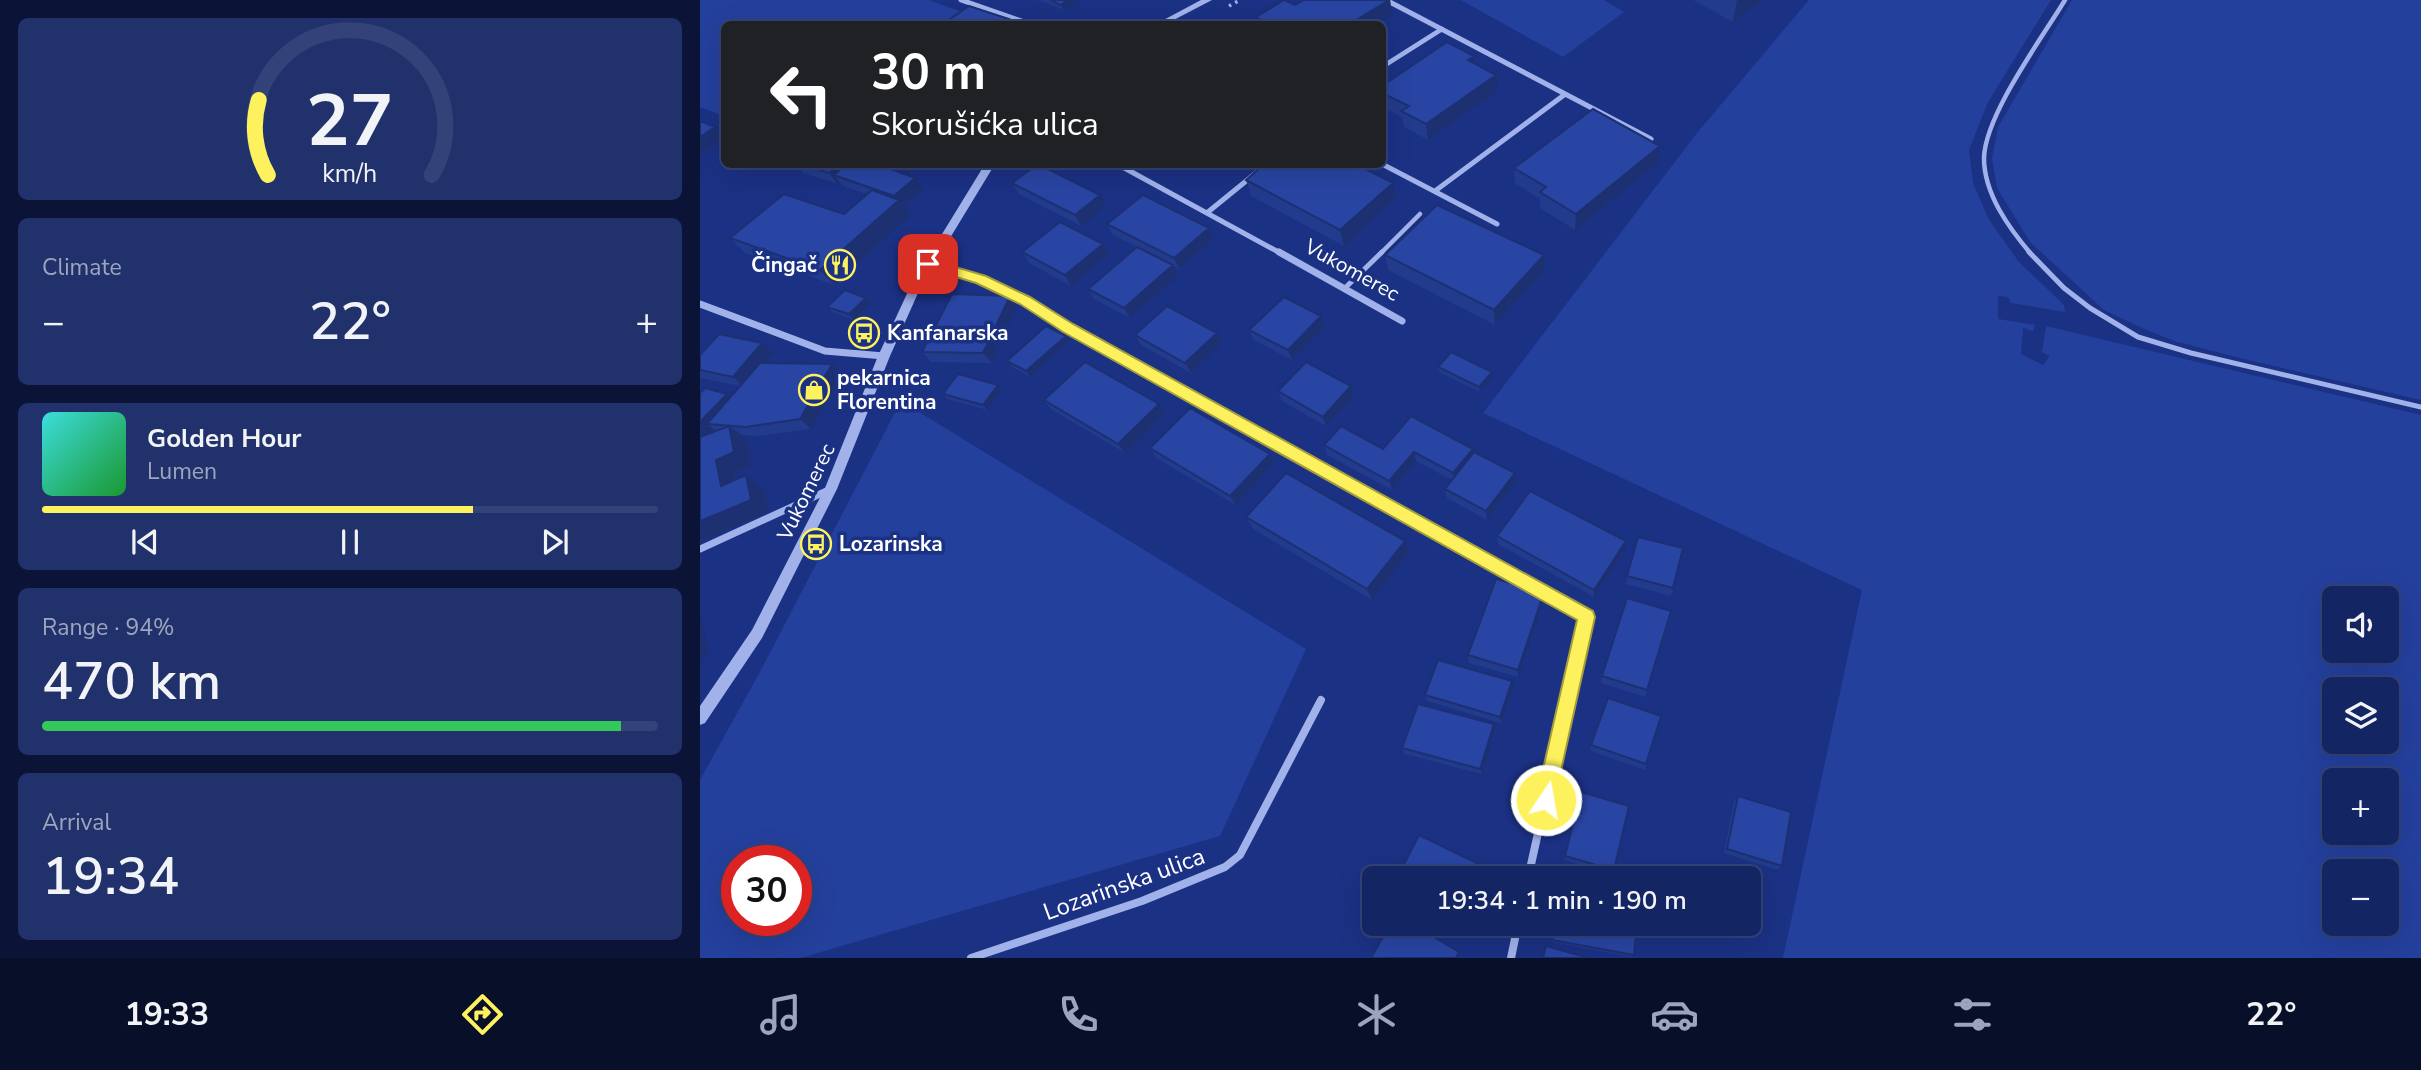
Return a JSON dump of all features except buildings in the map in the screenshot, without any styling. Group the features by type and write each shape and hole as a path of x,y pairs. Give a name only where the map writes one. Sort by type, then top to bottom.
{"street":[{"path":"961,0 1021,21"},
{"path":"1166,21 1208,0"},
{"path":"1386,0 1651,139"},
{"path":"1435,191 1564,95"},
{"path":"1386,166 1497,224"},
{"name":"Vukomerec","path":"700,718 757,634 831,489 884,356 928,264 987,168"},
{"name":"Vukomerec","path":"1125,168 1402,321"},
{"path":"1208,212 1262,168"},
{"path":"928,264 981,279 1025,300 1080,335 1586,617 1531,866"},
{"path":"700,304 825,351 884,356"},
{"path":"700,549 831,489"},
{"name":"Lozarinska ulica","path":"971,958 1142,901 1225,867 1240,855 1321,700"},
{"path":"1511,958 1516,936"}],"lane":[{"path":"2065,0 1993,124 1984,158 1988,187 1999,212 2021,246 2044,271 2136,337 2192,353 2421,407"},
{"path":"1386,65 1442,29"},
{"path":"1345,288 1420,214"}],"shaded area":[{"path":"700,0 928,0 965,13 953,21 721,21 721,115 700,107"},
{"path":"1461,0 1604,0 1624,12 1563,57"},
{"path":"1809,0 2051,0 1988,102 1969,150 1973,183 1989,220 2019,262 2064,305 2065,312 2011,303 2008,297 1998,296 1998,319 2035,325 2033,331 2023,328 2021,354 2043,365 2050,356 2042,352 2046,326 2421,415 2421,958 1783,958 1862,590 1483,413 1697,133"},
{"path":"2072,0 2421,0 2421,400 2174,341 2104,310 2030,242 1997,188 1992,158 1998,127"},
{"path":"901,401 1306,649 1220,836 800,958 700,958 700,780 761,670"}],"place":[{"name":"Čingač","path":"840,265"},
{"name":"Kanfanarska","path":"864,333"},
{"name":"pekarnica Florentina","path":"814,390"},
{"name":"Lozarinska","path":"816,544"}],"route":[{"path":"928,264 981,279 1025,300 1068,328 1586,617 1546,800"}]}
